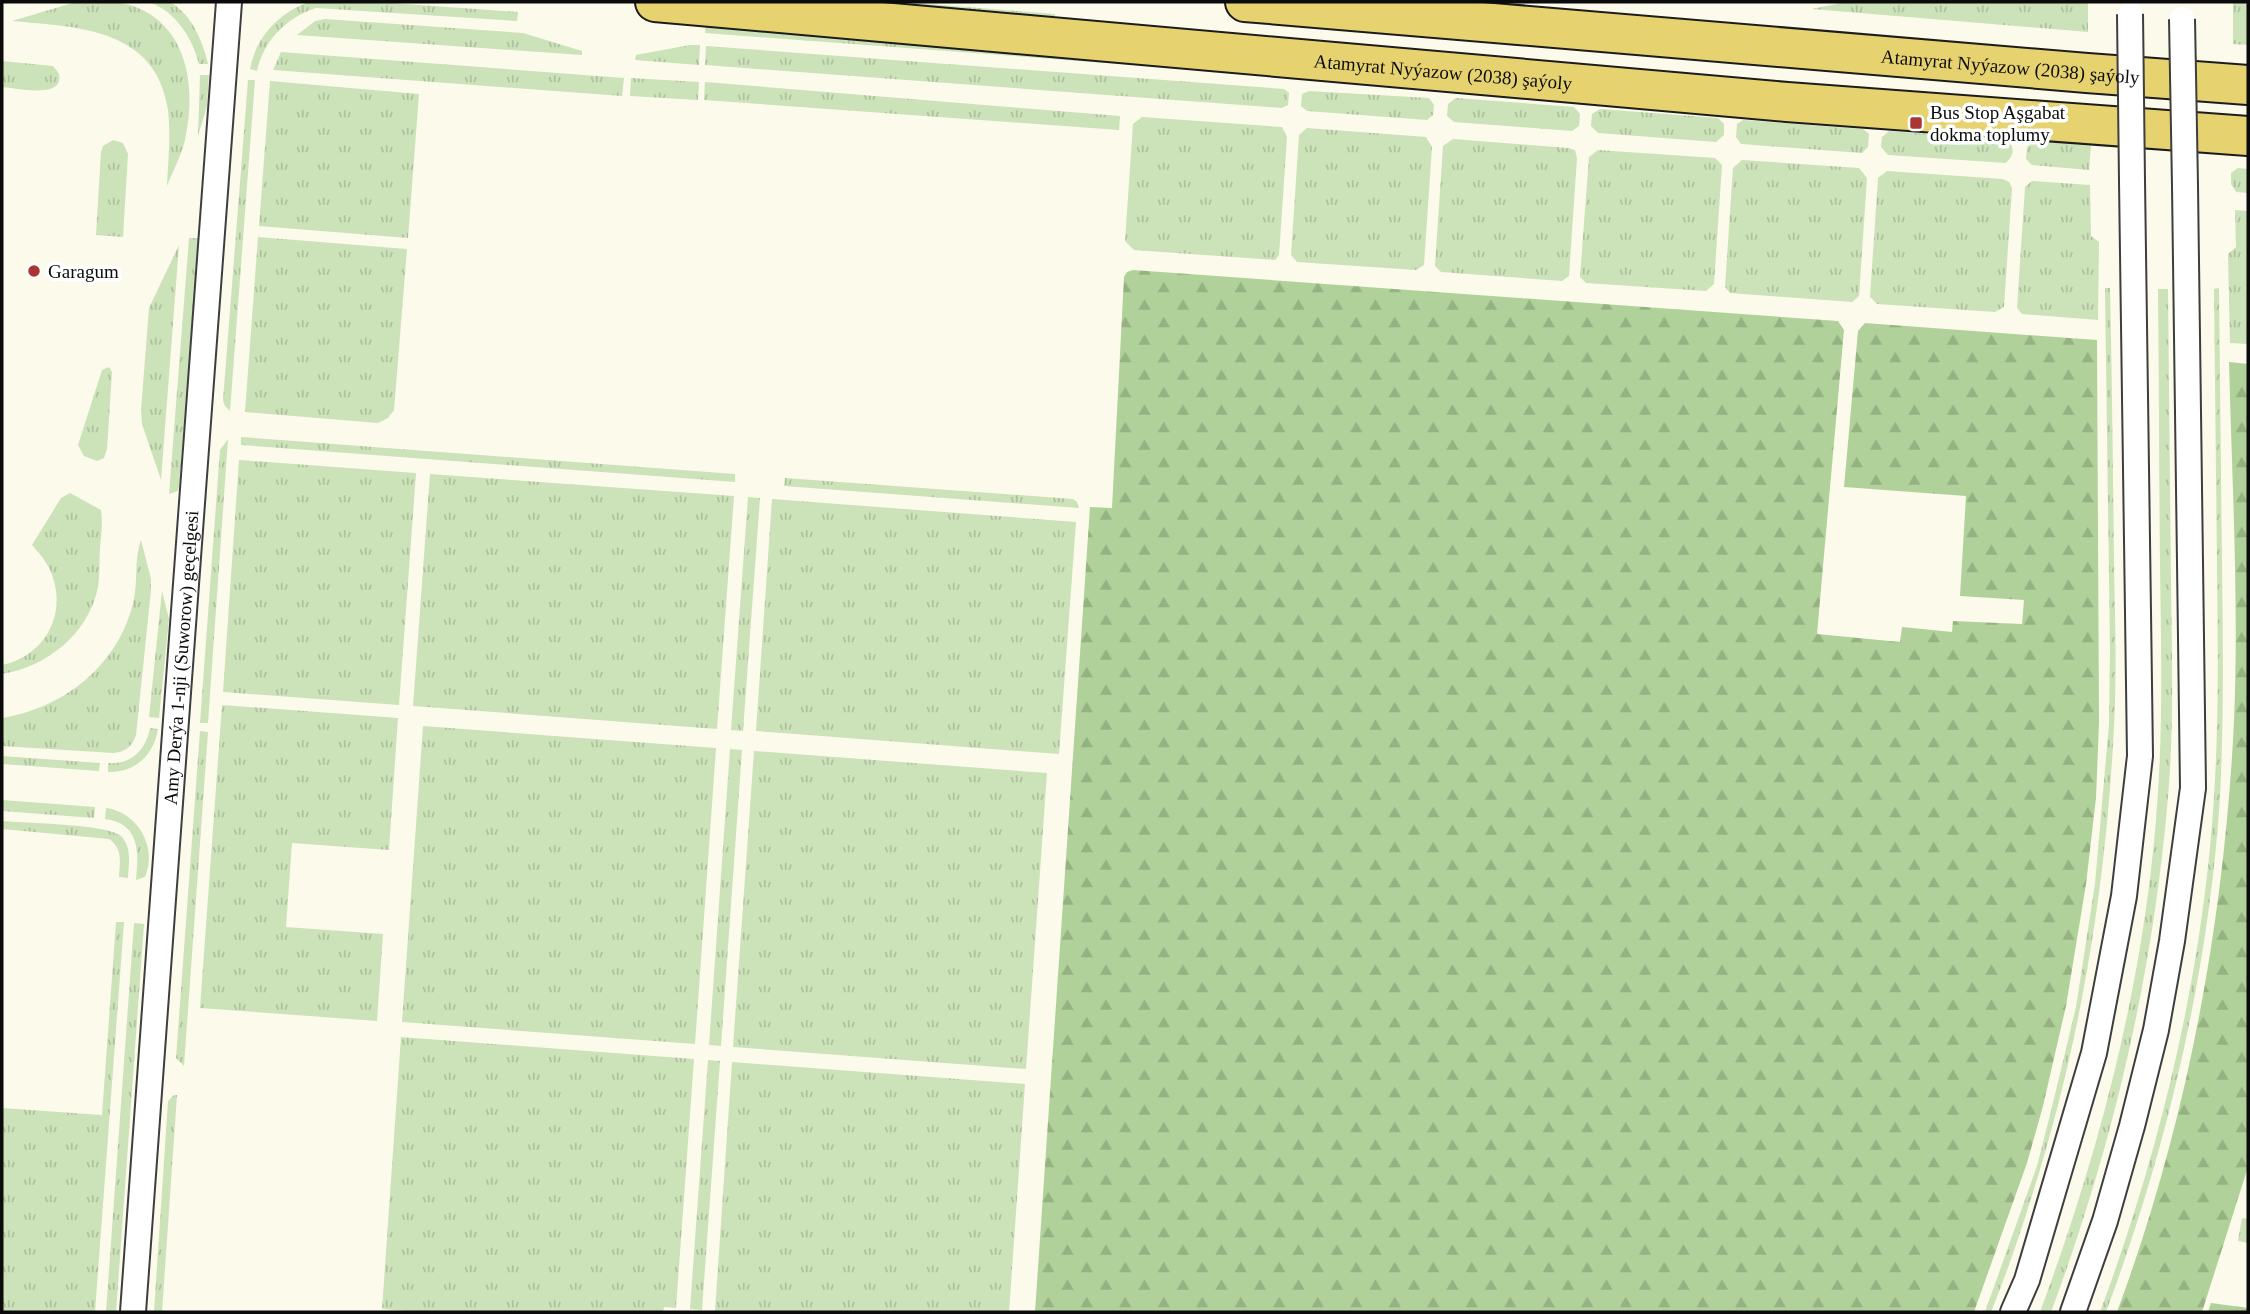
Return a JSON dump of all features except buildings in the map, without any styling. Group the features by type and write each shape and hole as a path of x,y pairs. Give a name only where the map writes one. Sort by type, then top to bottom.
{"main road":[{"name":"Atamyrat Nyýazow (2038) şaýoly","path":"655,2 1787,102 2240,135"},
{"name":"Atamyrat Nyýazow (2038) şaýoly","path":"1245,2 2240,84"}],"street":[{"name":"Amy Derýa 1-nji (Suworow) geçelgesi","path":"133,1312 229,2"},
{"path":"2013,1312 2027,1280 2094,1053 2124,896 2140,756 2130,8"},
{"path":"2073,1312 2105,1221 2156,1030 2172,941 2193,788 2182,10"}],"green space":[{"path":"76,2 130,5 150,14 165,26 176,42 184,60 190,100 183,146 167,186 168,110 161,83 148,62 131,47 87,30 12,21"},
{"path":"149,2 169,2 185,14 200,39 208,64 199,64 192,44 175,19 159,6"},
{"path":"308,2 378,2 518,12 517,21 316,8 286,24 265,49 257,71 250,69 257,47 270,28 287,13"},
{"path":"862,2 902,2 1055,14 1055,17"},
{"path":"1846,2 2088,2 2088,32 1812,9"},
{"path":"2233,2 2248,2 2248,45 2233,44"},
{"path":"325,19 523,33 582,51 582,55 297,35 315,21"},
{"path":"706,27 1402,79 1402,85 705,33"},
{"path":"700,45 699,65 635,60 636,55"},
{"path":"706,46 1284,89 1289,93 1288,105 1282,108 705,65"},
{"path":"281,52 624,78 622,96 273,70"},
{"path":"2,61 53,66 59,74 59,81 56,86 43,90 2,87"},
{"path":"200,75 209,75 207,106 198,136"},
{"path":"631,78 699,82 698,100 630,96"},
{"path":"248,80 255,80 230,411 223,400"},
{"path":"270,81 419,94 408,238 259,226"},
{"path":"705,82 1120,116 1119,130 704,100"},
{"path":"1309,91 1429,98 1434,105 1433,115 1427,120 1307,111 1301,106 1302,94"},
{"path":"1456,98 1574,107 1580,114 1579,126 1572,131 1454,122 1447,116 1448,104"},
{"path":"1600,109 1718,118 1724,124 1724,135 1716,142 1598,133 1591,126 1592,114"},
{"path":"1142,117 1282,127 1287,137 1279,255 1275,260 1134,250 1125,241 1133,124"},
{"path":"1743,120 1863,129 1869,134 1868,147 1862,153 1741,144 1736,137 1737,124"},
{"path":"1307,128 1426,137 1432,147 1424,265 1416,270 1297,262 1291,255 1299,135"},
{"path":"1889,131 2008,140 2013,152 2006,163 1888,155 1881,147 1882,137"},
{"path":"1453,139 1575,150 1577,158 1569,276 1562,281 1441,272 1435,266 1443,146"},
{"path":"113,140 123,143 128,154 123,237 96,235 101,152 103,146"},
{"path":"2034,141 2091,146 2089,170 2032,165 2026,159 2027,147"},
{"path":"1598,150 1715,158 1722,165 1714,284 1706,291 1586,283 1580,277 1589,157"},
{"path":"1742,160 1859,168 1867,178 1859,296 1852,302 1730,293 1725,287 1733,168"},
{"path":"2238,168 2248,169 2248,193 2236,192 2231,184 2231,173"},
{"path":"1887,171 2003,179 2009,182 2012,188 2004,307 1995,312 1877,304 1870,297 1878,178"},
{"path":"2032,181 2090,185 2091,236 2099,242 2098,320 2022,314 2017,308 2025,187"},
{"path":"2235,210 2248,211 2248,344 2230,343 2228,254 2236,247"},
{"path":"258,237 407,249 394,410 388,418 378,423 245,412"},
{"path":"189,238 199,238 179,487 178,491 169,494"},
{"path":"179,245 161,480 142,424 141,410 149,308"},
{"path":"1133,270 1838,321 1844,330 1817,634 1900,642 1902,627 1952,632 1953,621 2022,624 2024,600 1960,596 1966,496 1844,487 1858,331 1865,323 2097,340 2099,723 2096,798 2086,884 2066,1006 2043,1106 2027,1163 1974,1312 1035,1312 1090,507 1112,508 1124,277 1127,272"},
{"path":"2105,288 2110,288 2116,665 2110,787 2097,909 2076,1030 2046,1149 1991,1312 1985,1312 2037,1166 2076,1007 2095,884 2109,724"},
{"path":"2219,288 2223,710 2220,797 2214,862 2195,993 2166,1123 2128,1250 2106,1312 2100,1312 2142,1187 2176,1059 2200,928 2208,863 2214,797 2217,710 2214,289"},
{"path":"2158,289 2168,289 2172,665 2170,771 2161,863 2141,994 2111,1123 2051,1312 2040,1312 2102,1121 2132,991 2152,859 2160,764 2161,707"},
{"path":"2229,362 2248,364 2248,1167 2202,1312 2117,1312 2142,1241 2182,1096 2198,1022 2221,873 2234,722 2236,632"},
{"path":"109,367 112,372 107,449 104,458 97,461 84,456 78,445 102,370"},
{"path":"241,437 735,474 735,482 241,445"},
{"path":"228,439 208,723 200,723 220,450"},
{"path":"239,460 416,473 399,705 223,692"},
{"path":"430,474 734,496 717,729 413,706"},
{"path":"785,478 1073,499 1079,508 784,486"},
{"path":"70,493 101,510 99,582 93,604 76,633 50,656 19,670 2,674 2,665 30,653 41,643 54,618 56,588 45,561 32,545 61,498"},
{"path":"748,497 760,498 743,731 731,730"},
{"path":"772,499 1076,522 1059,754 756,731"},
{"path":"141,540 151,579 151,590 136,735 130,746 113,753 2,746 2,718 25,713 68,693 103,663 116,644 134,599"},
{"path":"162,591 169,619 159,718 149,717"},
{"path":"222,705 398,718 389,850 292,843 286,927 383,934 377,1021 200,1008"},
{"path":"423,726 716,748 695,1044 402,1022"},
{"path":"150,728 158,729 156,738 142,761 118,772 108,772 108,763 130,759 141,749"},
{"path":"200,731 208,732 184,1066 176,1058"},
{"path":"730,749 742,750 721,1046 709,1045"},
{"path":"754,751 1047,773 1026,1069 733,1047"},
{"path":"2,756 100,763 99,771 2,764"},
{"path":"2,800 95,807 94,818 2,811"},
{"path":"106,808 127,816 142,833 149,855 145,877 136,880 137,850 131,833 125,826 105,819"},
{"path":"2,821 113,832 121,836 127,846 128,878 119,877 119,851 109,839 2,829"},
{"path":"116,922 124,922 95,1312 2,1312 2,1108 102,1115"},
{"path":"134,923 144,924 116,1312 106,1312"},
{"path":"401,1037 694,1059 676,1308 664,1307 663,1312 419,1312 382,1309"},
{"path":"708,1060 720,1061 702,1310 690,1309"},
{"path":"732,1062 1025,1084 1009,1312 715,1311"},
{"path":"177,1095 162,1312 154,1312 168,1101"},
{"path":"2242,1218 2248,1219 2248,1243 2238,1241"},
{"path":"2211,1303 2248,1308 2248,1312 2208,1312"}],"place":[{"name":"Bus Stop Aşgabat dokma toplumy","path":"1916,123"},
{"name":"Garagum","path":"34,271"}]}
